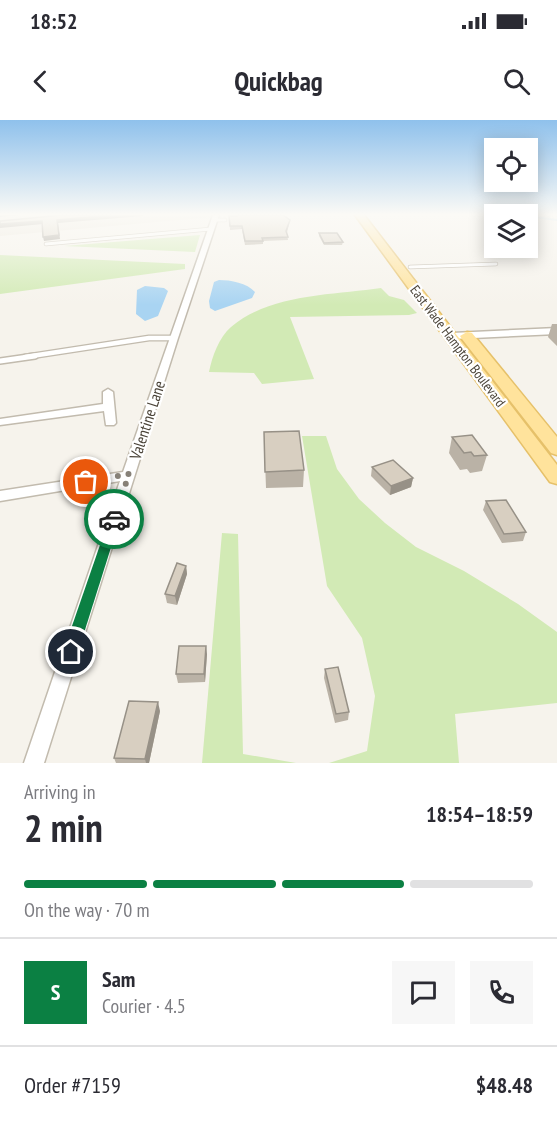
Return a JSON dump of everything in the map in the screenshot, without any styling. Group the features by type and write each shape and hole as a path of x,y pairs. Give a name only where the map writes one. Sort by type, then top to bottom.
{"main road":[{"name":"East Wade Hampton Boulevard","path":"384,245 476,357 516,398 557,449"},
{"name":"East Wade Hampton Boulevard","path":"393,245 459,336"},
{"name":"East Wade Hampton Boulevard","path":"476,357 498,398 557,477"},
{"path":"498,398 516,398"}],"street":[{"name":"Valentine Lane","path":"34,763 173,338 207,245"},
{"path":"459,336 557,332"},
{"path":"108,392 110,423"},
{"path":"0,422 109,407"},
{"path":"0,496 129,474"}],"lane":[{"path":"410,267 496,264"},
{"path":"0,361 149,338 173,338"}],"green space":[{"path":"76,245 197,245 195,252 64,246"},
{"path":"0,255 185,264 185,269 0,294"},
{"path":"381,288 389,296 404,300 417,313 290,317 314,379 262,384 254,373 209,372 214,354 223,336 246,316 264,308 302,298"},
{"path":"302,436 326,436 337,469 359,499 416,547 464,571 518,604 557,632 557,703 455,714 459,763 329,763 367,751 375,696 362,638 327,586"},
{"path":"222,533 238,534 243,754 296,763 202,763"}],"water":[{"path":"219,280 248,286 255,292 252,298 215,311 210,308 209,301 214,282"},
{"path":"145,286 164,288 168,291 158,316 145,321 136,314 137,290"}],"building":[{"path":"299,431 304,470 265,472 264,432"},
{"path":"472,435 487,455 474,456 471,452 464,453 452,437"},
{"path":"393,460 413,478 391,486 372,467"},
{"path":"506,500 526,532 504,534 486,501"},
{"path":"177,563 186,566 175,596 165,594"},
{"path":"179,646 206,646 204,674 176,674"},
{"path":"338,667 349,712 336,714 325,669"},
{"path":"129,701 158,702 145,759 114,758"}],"way so far":[{"path":"86,482 129,474 114,519"}],"route":[{"path":"71,652 114,519"}]}
